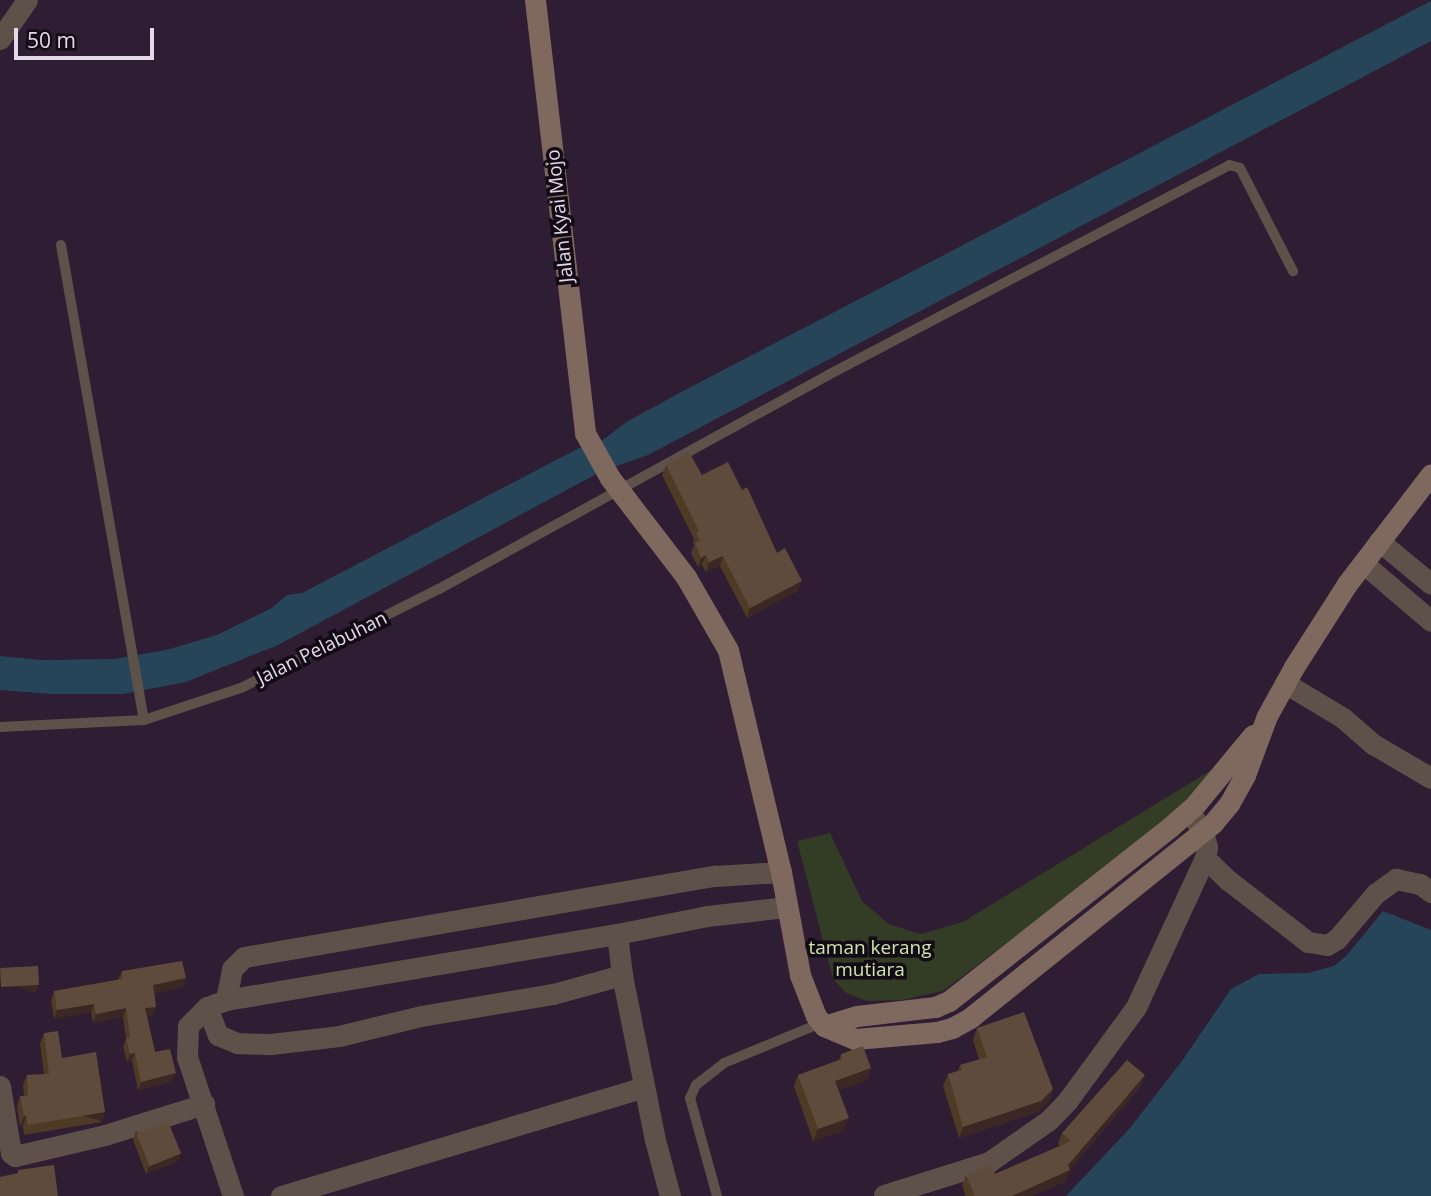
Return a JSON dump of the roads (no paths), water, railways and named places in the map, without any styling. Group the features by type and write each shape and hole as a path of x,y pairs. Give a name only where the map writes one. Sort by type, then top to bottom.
{"main road":[{"name":"Jalan Kyai Mojo","path":"535,0 585,433 614,484"},
{"path":"614,484 686,576 728,650 781,872 800,975 823,1024 855,1039 937,1032 952,1028 970,1018 1203,832 1229,804 1245,775 1267,716 1285,683 1363,563 1431,474"},
{"path":"823,1024 857,1016 935,1007 949,1001 1189,811 1267,716"},
{"path":"949,1001 952,1028"}],"street":[{"path":"0,39 27,0"},
{"path":"1379,541 1431,584"},
{"path":"1363,563 1431,621"},
{"path":"1285,683 1343,718 1373,744 1431,778"},
{"path":"884,1195 989,1163 1049,1120 1068,1100 1136,1007 1205,858 1207,847 1203,832 1189,811"},
{"path":"1205,858 1228,880 1308,942 1318,945 1327,945 1337,939 1376,894 1396,880 1420,884 1431,892"},
{"path":"622,975 553,994 421,1016 339,1036 271,1044 237,1043 218,1035 217,1004 232,968 244,957 715,876 781,872"},
{"path":"233,1196 187,1057 188,1026 217,1004 707,916 786,907"},
{"path":"617,934 622,975 644,1087 670,1196"},
{"path":"0,1086 11,1153 15,1156 105,1135 204,1104"},
{"path":"281,1196 644,1087"}],"lane":[{"name":"Jalan Pelabuhan","path":"0,727 144,720 252,682 418,600 614,484 1229,165 1240,168 1293,271"},
{"path":"61,245 144,720"},
{"path":"717,1196 690,1098 696,1084 724,1063 823,1024"}],"water":[{"path":"1431,1 1431,41 648,455 602,471 278,645 186,682 123,694 51,694 0,690 0,656 41,660 114,659 166,650 217,635 272,608 287,595 302,593 579,448 597,444 628,421 685,390"},
{"path":"1383,911 1431,930 1431,1196 1066,1196 1130,1128 1182,1061 1231,989 1259,974 1308,973 1334,966 1347,955"}],"park label":[{"name":"taman kerang mutiara","path":"870,959"}]}
